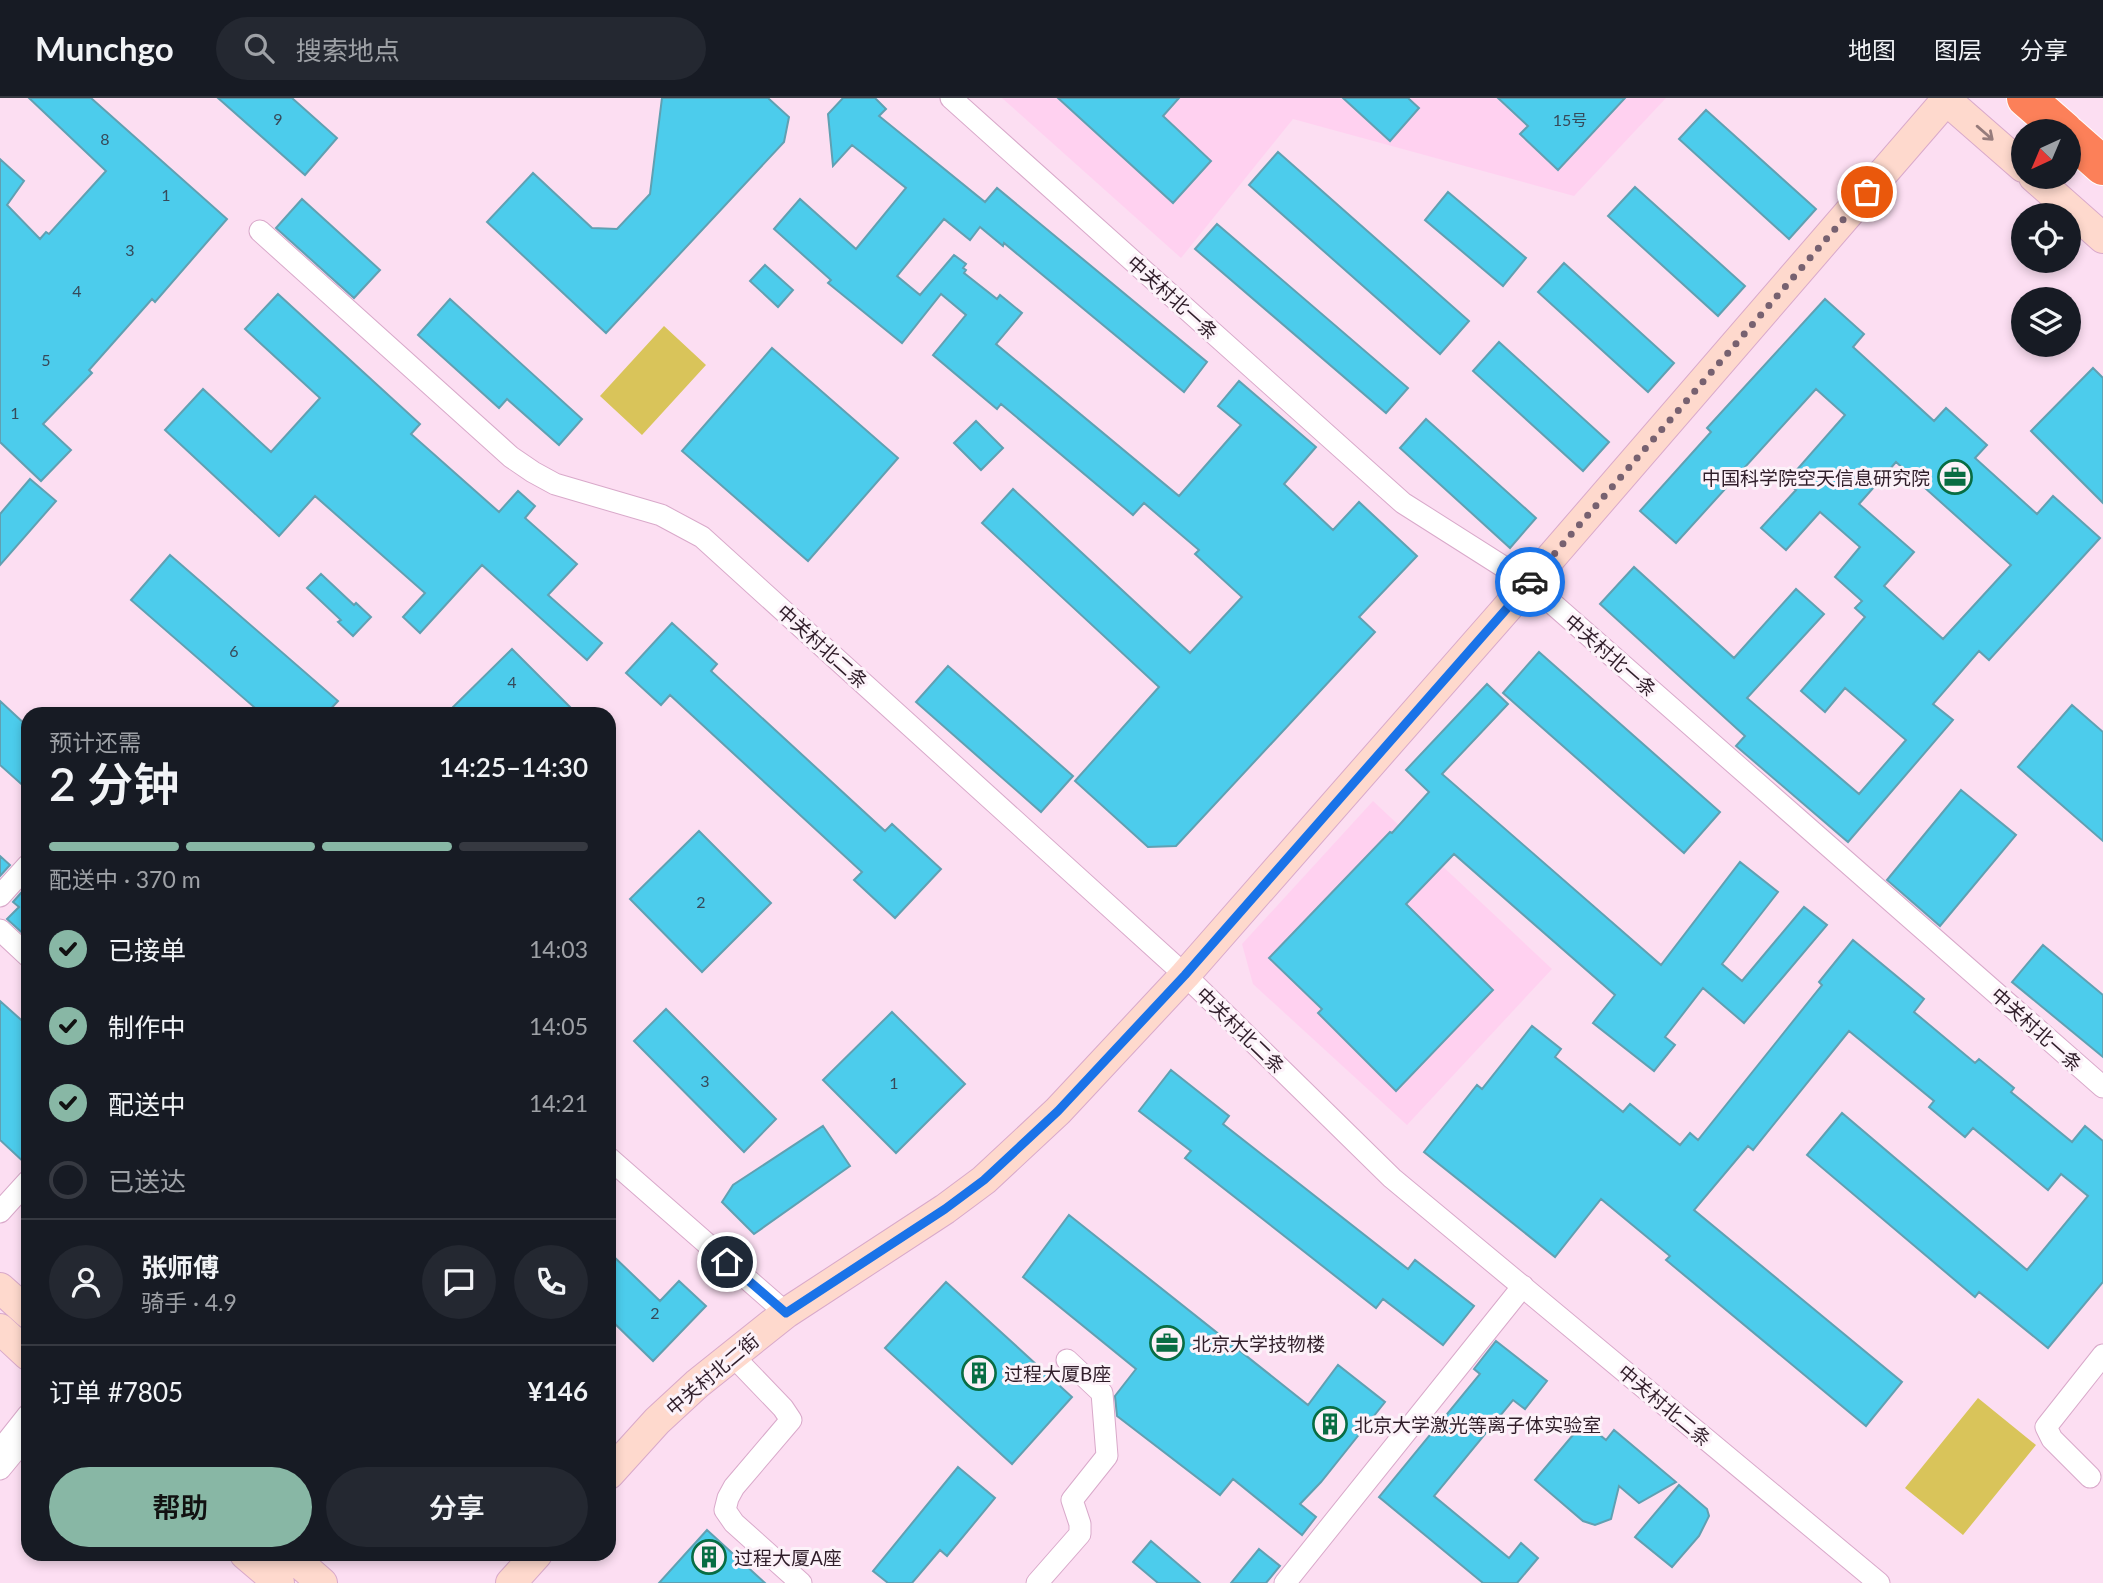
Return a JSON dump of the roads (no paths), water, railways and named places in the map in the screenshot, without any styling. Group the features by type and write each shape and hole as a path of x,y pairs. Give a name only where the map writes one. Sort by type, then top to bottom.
{"highway":[{"path":"2026,98 2050,119"},
{"path":"2081,147 2103,166"}],"street":[{"name":"中关村北一条","path":"951,98 1403,503 1530,583 2103,1087"},
{"name":"中关村北二街","path":"616,1467 657,1421 696,1384 786,1313 945,1209 984,1180 1058,1111 1185,975 1530,583 1946,99"},
{"path":"1946,99 2011,156"},
{"path":"2048,189 2103,238"},
{"name":"中关村北二条","path":"260,230 512,457 533,472 578,493 661,515 702,537 1185,975 1392,1178 1879,1583"},
{"path":"0,896 21,873"},
{"path":"0,930 21,950"},
{"path":"616,1164 786,1313"},
{"path":"0,1212 21,1189"},
{"path":"1285,1583 1523,1286"},
{"path":"0,1288 21,1307"},
{"path":"0,1329 21,1348"},
{"path":"2090,1477 2052,1439 2046,1427 2103,1355"},
{"path":"733,1356 783,1408 791,1420 734,1487 728,1497 726,1510 734,1523 801,1583"},
{"path":"1037,1583 1080,1534 1080,1524 1072,1500 1107,1456 1102,1393 1067,1360"},
{"path":"0,1449 21,1424"},
{"path":"0,1469 21,1444"},
{"path":"252,1561 279,1583"},
{"path":"297,1561 322,1583"},
{"path":"510,1583 530,1561"}],"place":[{"name":"中国科学院空天信息研究院","path":"1955,477"},
{"name":"北京大学技物楼","path":"1167,1343"},
{"name":"过程大厦B座","path":"979,1373"},
{"name":"北京大学激光等离子体实验室","path":"1330,1424"},
{"name":"过程大厦A座","path":"709,1557"}]}
